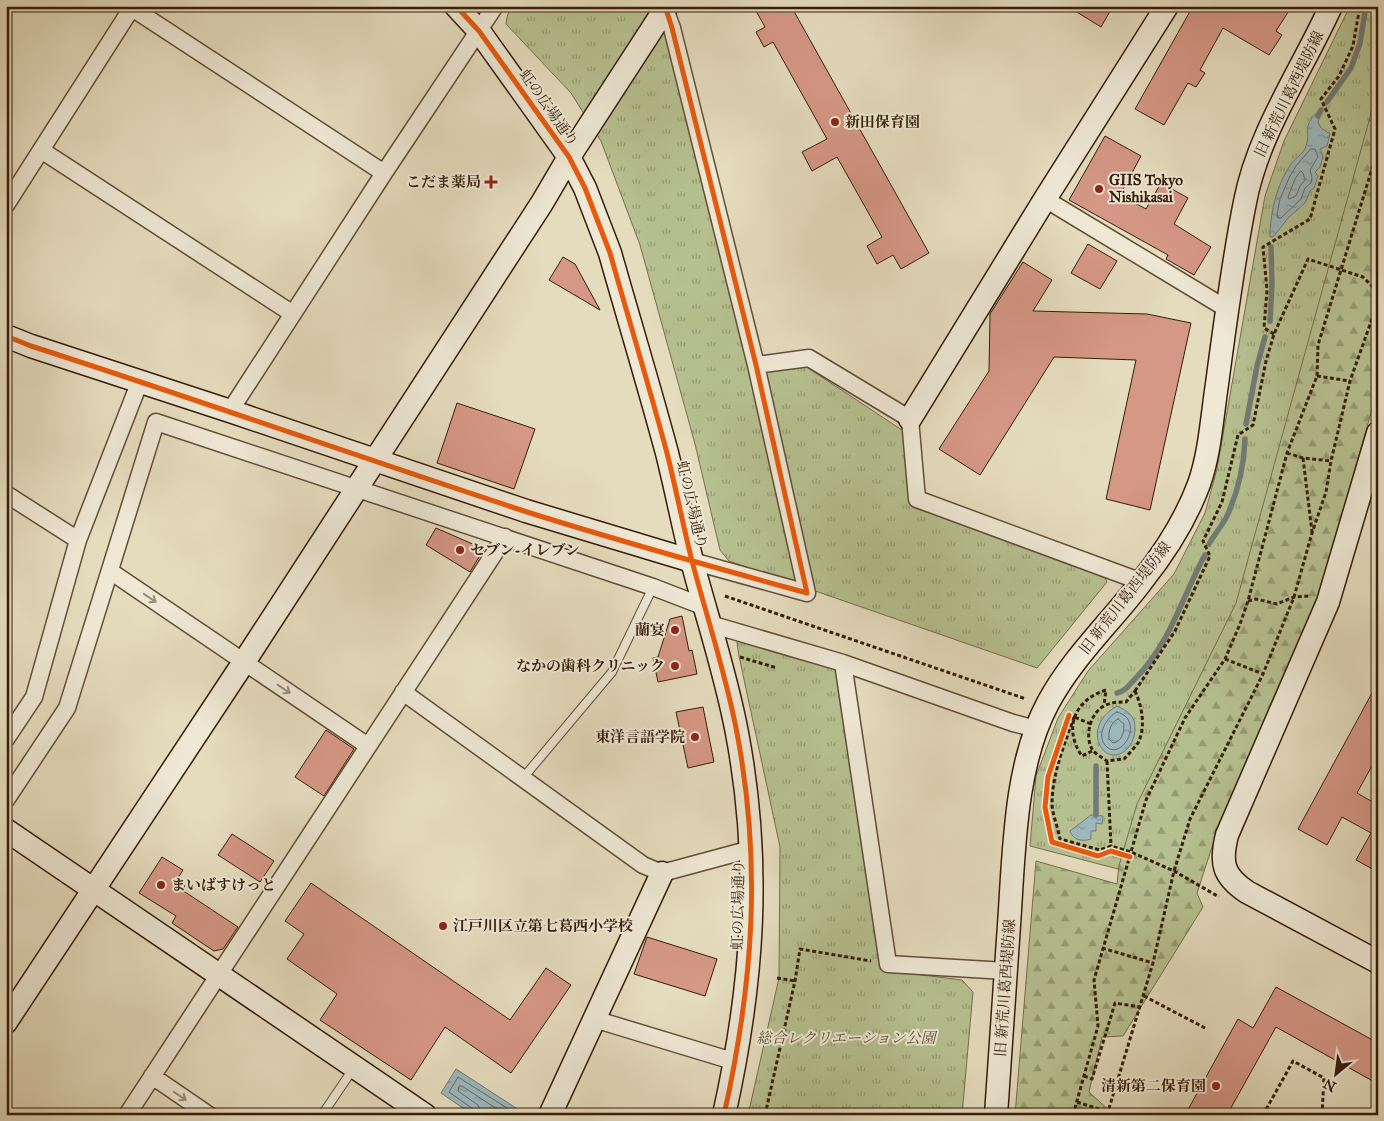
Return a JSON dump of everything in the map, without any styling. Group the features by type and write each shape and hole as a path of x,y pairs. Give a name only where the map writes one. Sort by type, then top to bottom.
{"street":[{"name":"虹の広場通り","path":"456,6 479,31 569,157 585,188 610,253 667,455 692,561 708,615 737,732 746,790 753,902 750,956 744,1009 736,1062 724,1115"},
{"path":"230,411 495,6"},
{"path":"1142,582 917,499 910,419 1044,199 1167,6"},
{"name":"旧 新荒川葛西堤防線","path":"996,1115 1015,838 1021,783 1036,729 1046,707 1069,670 1142,582 1164,551 1186,515 1200,482 1208,446 1227,309 1245,200 1253,170 1264,142 1330,6"},
{"path":"6,205 131,7 384,173"},
{"path":"6,1022 92,889 244,662 666,7"},
{"path":"6,336 31,346 526,511 807,593 756,365 666,7"},
{"path":"41,150 293,314"},
{"path":"1044,199 1227,309"},
{"path":"756,365 809,358 910,419"},
{"path":"6,739 34,697 78,540 140,381"},
{"path":"6,800 67,708 156,422 654,587 708,615 843,664 1013,723 1036,729"},
{"path":"1378,433 1328,602 1227,835 1223,852 1225,867 1234,883 1247,892 1378,962"},
{"path":"6,494 78,540"},
{"path":"127,1115 505,537"},
{"path":"110,571 368,746"},
{"path":"843,664 888,964 1006,971"},
{"path":"403,692 643,865 662,873 751,849"},
{"path":"6,830 425,1115"},
{"path":"550,1115 662,873"},
{"path":"594,1019 736,1062"},
{"path":"152,1076 209,1115"}],"lane":[{"path":"523,778 612,672 654,587"},
{"path":"322,1115 354,1067"}],"path":[{"path":"1274,334 1264,328 1266,290 1263,247 1310,219 1335,129 1321,99 1339,76 1353,46 1360,6"},
{"path":"1073,1115 1098,1026 1094,980 1146,800 1185,718 1224,659 1248,601 1287,453 1317,376 1318,344 1378,149"},
{"path":"1135,691 1141,704 1142,724 1138,742 1124,759 1107,762 1092,751 1088,737 1091,724 1096,713 1104,705 1114,702 1126,702 1175,631 1210,556 1203,541 1222,502 1238,435 1253,425 1266,361 1274,334 1308,259 1363,277 1378,292"},
{"path":"1077,1102 1107,1114 1144,996 1174,871 1190,819 1263,674 1294,597 1326,492 1331,461 1350,381 1378,302"},
{"path":"1317,376 1350,381"},
{"path":"1287,453 1303,458 1331,461"},
{"path":"1303,458 1312,533"},
{"path":"725,596 1026,699"},
{"path":"1248,601 1256,599 1277,604 1294,597 1310,596"},
{"path":"737,656 777,668"},
{"path":"1224,659 1263,674"},
{"path":"1046,800 1048,777 1071,716 1094,694 1106,690 1104,705"},
{"path":"1071,716 1054,780 1052,806 1060,839 1100,850 1111,846 1174,871 1226,901"},
{"path":"1071,716 1091,724"},
{"path":"1071,716 1076,748 1082,756 1092,751"},
{"path":"1107,762 1111,846"},
{"path":"1052,842 1089,854"},
{"path":"1098,856 1111,851 1131,855"},
{"path":"1102,948 1153,963"},
{"path":"766,1115 795,981 800,949 888,964"},
{"path":"777,978 795,981"},
{"path":"1144,996 1205,1028"},
{"path":"1084,1076 1092,1079 1115,1003 1140,1007"},
{"path":"1263,1115 1293,1061 1324,1078 1322,1115"}],"green space":[{"path":"511,6 662,6 757,374 805,366 905,432 912,507 1104,575 1107,582 1037,668 729,561 720,550 695,444 640,245 601,141 571,93 506,24"},
{"path":"1350,6 1378,6 1378,88 1236,603 1137,804 1118,869 1030,846 1036,776 1058,718 1088,671 1174,574 1205,513 1217,469 1265,196 1284,141"},
{"path":"1378,74 1378,388 1324,579 1310,619 1212,847 1197,893 1203,907 1123,1036 1102,1037 1089,1092 1114,1115 1080,1115 1050,1111 1048,1115 1015,1115 1036,861 1117,884 1126,795"},
{"name":"総合レクリエーション公園","path":"738,639 842,664 882,970 962,980 973,992 962,1115 748,1115 779,978 780,847 739,656"}],"water":[{"path":"1315,114 1320,117 1318,122 1321,128 1330,134 1327,146 1320,149 1323,156 1320,167 1315,172 1318,176 1314,188 1310,191 1305,203 1289,217 1274,236 1270,237 1271,218 1278,189 1291,164 1305,149 1309,123"},
{"path":"1117,706 1128,712 1132,717 1135,731 1132,742 1127,749 1118,754 1110,755 1099,744 1097,735 1099,725 1106,715"},
{"path":"1091,815 1103,816 1102,824 1096,823 1096,831 1091,831 1091,839 1081,840 1071,834 1070,831"},
{"path":"456,1069 516,1108 511,1115 473,1115 441,1093"}],"building":[{"path":"766,6 791,6 929,253 901,269 893,255 877,264 867,246 882,237 837,157 812,171 802,152 827,139 773,42 764,47 756,32 765,27 756,11"},
{"path":"1067,6 1113,6 1101,27"},
{"path":"1193,6 1292,6 1276,31 1282,35 1269,55 1223,28 1200,70 1205,73 1196,87 1188,83 1164,125 1135,109"},
{"name":"GIIS Tokyo Nishikasai","path":"1105,136 1141,156 1120,195 1146,209 1161,183 1188,198 1174,224 1211,247 1194,275 1166,259 1168,255 1069,200"},
{"path":"1088,244 1117,261 1100,289 1071,273"},
{"path":"563,257 575,264 600,310 549,280"},
{"path":"1023,262 1052,280 1033,311 1147,314 1191,323 1150,510 1106,499 1136,360 1054,357 980,475 939,449 989,371 990,314"},
{"path":"457,403 535,429 514,489 437,463"},
{"path":"436,528 484,549 470,572 426,545"},
{"path":"682,616 689,651 692,650 697,674 658,682 653,658 658,657 670,619"},
{"path":"1378,682 1378,755 1357,793 1378,805 1378,872 1356,860 1371,833 1342,817 1327,845 1298,829"},
{"name":"東洋言語学院","path":"703,707 714,762 688,768 676,712"},
{"path":"326,730 354,749 324,796 295,777"},
{"path":"232,834 274,861 260,882 218,855"},
{"path":"162,857 183,870 176,881 185,886 182,890 238,927 223,949 214,951 172,923 176,916 139,893"},
{"path":"311,883 510,1020 546,968 571,985 511,1073 445,1027 411,1080 320,1020 337,994 287,959 304,934 285,921"},
{"path":"647,937 717,959 705,996 634,974"},
{"path":"1276,987 1378,1043 1378,1084 1276,1027 1227,1115 1185,1115 1238,1019 1253,1028"}],"waterway":[{"path":"1327,102 1351,68 1360,43 1366,6"},
{"path":"1318,116 1321,110"},
{"path":"1270,321 1271,247"},
{"path":"1246,424 1257,366 1265,337"},
{"path":"1209,544 1226,518 1234,499 1242,469 1245,439"},
{"path":"1117,693 1129,686 1157,651 1205,555"},
{"path":"1096,766 1096,815"}],"cycle path":[{"path":"456,6 479,31 569,157 585,188 610,253 653,403 667,453 692,561 727,689 745,782 752,877 751,924 742,1019 724,1115"},
{"path":"6,336 524,511 807,593 756,365 665,6"},
{"path":"1069,715 1048,777 1045,807 1052,842 1098,856 1111,851 1130,857"}],"place":[{"name":"新田保育園","path":"835,122"},
{"name":"こだま薬局","path":"491,182"},
{"name":"GIIS Tokyo Nishikasai","path":"1099,189"},
{"name":"セブン-イレブン","path":"460,550"},
{"name":"蘭宴","path":"675,630"},
{"name":"なかの歯科クリニック","path":"675,666"},
{"name":"東洋言語学院","path":"695,737"},
{"name":"まいばすけっと","path":"161,885"},
{"name":"江戸川区立第七葛西小学校","path":"443,926"},
{"name":"清新第二保育園","path":"1216,1086"}]}
